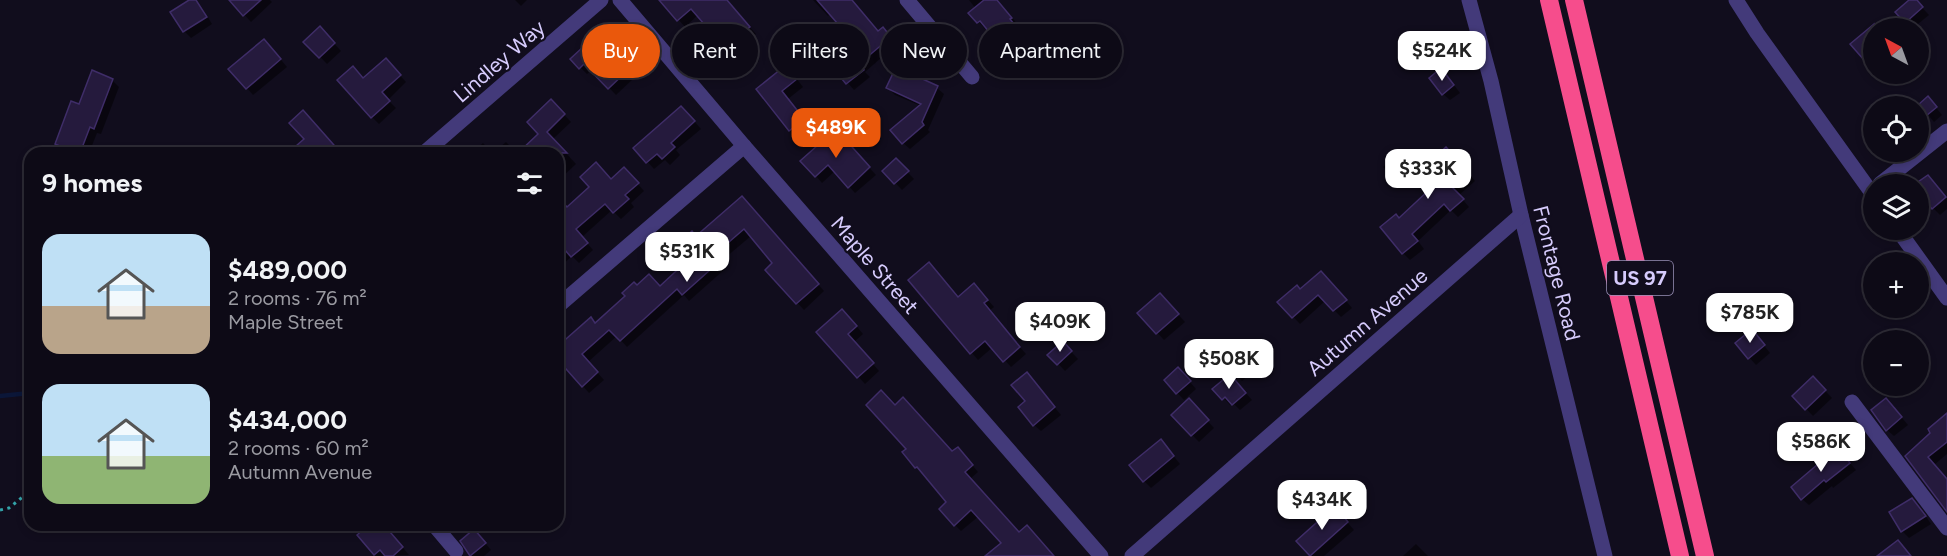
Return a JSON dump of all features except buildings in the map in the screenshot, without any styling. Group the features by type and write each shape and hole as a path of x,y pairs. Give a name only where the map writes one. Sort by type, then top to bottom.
{"highway":[{"name":"US 97","path":"1549,0 1680,556"},
{"name":"US 97","path":"1574,0 1705,556"}],"street":[{"name":"Lindley Way","path":"431,147 601,0"},
{"name":"Maple Street","path":"620,0 1101,556"},
{"path":"907,0 972,77"},
{"name":"Frontage Road","path":"1469,0 1491,81 1521,215 1605,556"},
{"path":"1736,0 1757,33 1863,175"},
{"path":"1894,174 1947,131"},
{"path":"564,301 744,146"},
{"name":"Autumn Avenue","path":"1132,556 1521,215"},
{"path":"1905,240 1947,298"},
{"path":"1852,402 1947,528"},
{"path":"439,531 456,551"}],"path":[{"path":"0,510 9,508 24,496"}],"waterway":[{"path":"0,396 24,394"}]}
